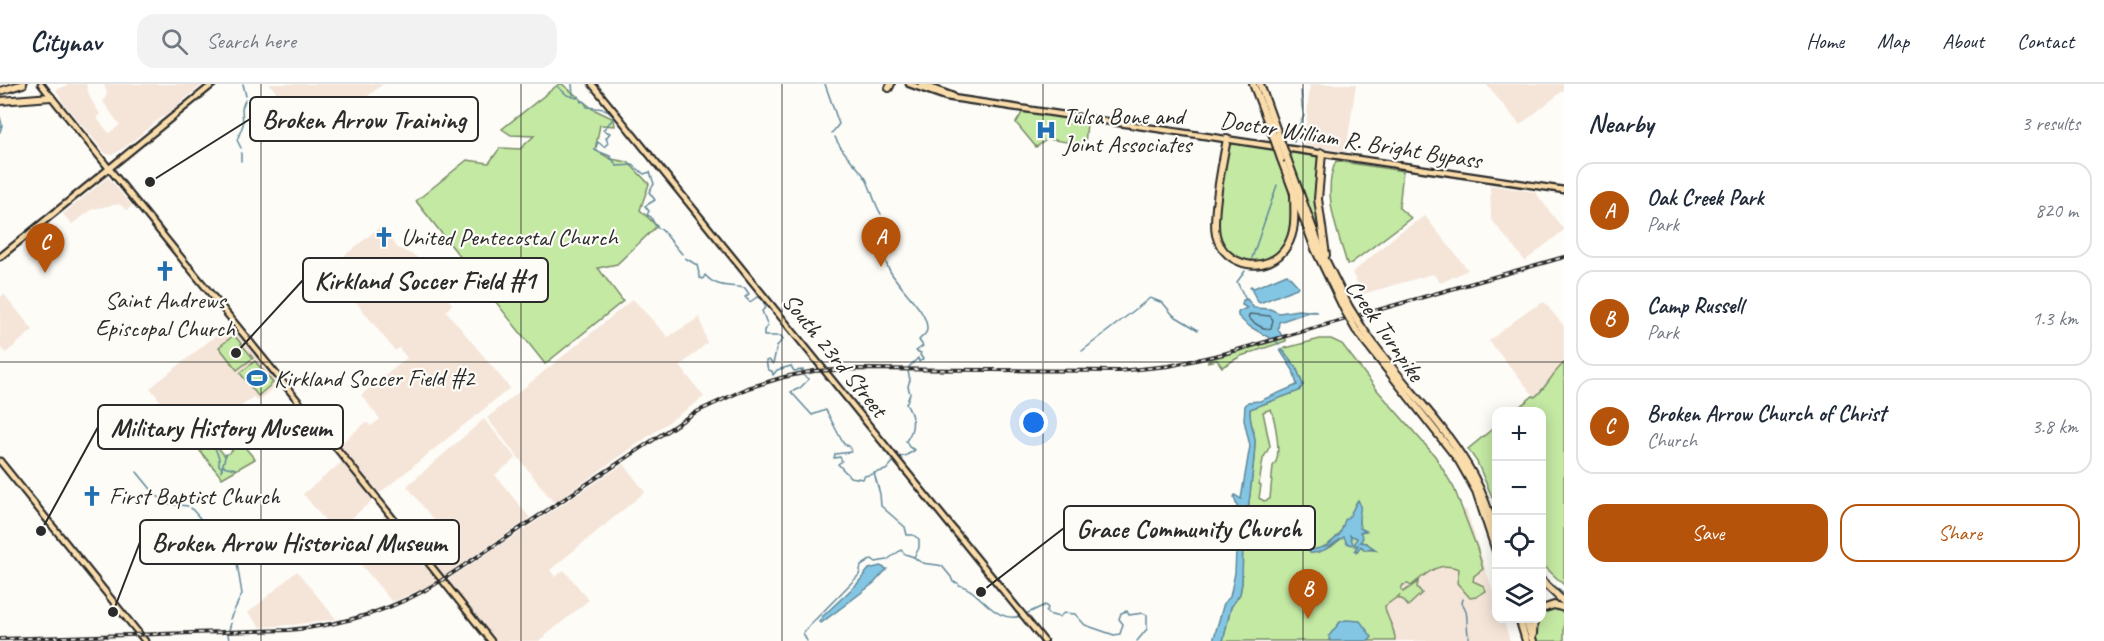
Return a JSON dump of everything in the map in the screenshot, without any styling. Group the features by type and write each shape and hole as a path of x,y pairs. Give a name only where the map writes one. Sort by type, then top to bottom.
{"highway":[{"path":"0,89 11,84"},
{"path":"0,89 23,84"},
{"name":"Creek Turnpike","path":"1253,84 1329,273"},
{"name":"Creek Turnpike","path":"1260,84 1275,134"},
{"path":"0,100 49,94"},
{"path":"1227,139 1215,226 1218,241 1232,259 1252,265 1274,259 1288,245 1293,225 1294,192"},
{"path":"1322,153 1318,180 1318,205 1329,273"},
{"name":"Creek Turnpike","path":"1285,160 1294,192 1336,289 1359,328 1459,461 1476,491 1492,537"},
{"name":"Creek Turnpike","path":"1359,328 1457,449 1479,486 1492,521"},
{"path":"1479,486 1493,515"},
{"path":"1546,586 1563,600"},
{"path":"1546,607 1552,605 1564,608"},
{"path":"1521,623 1526,641"},
{"path":"1527,623 1533,641"},
{"path":"1533,623 1533,641"}],"main road":[{"path":"41,84 491,641"},
{"path":"0,257 213,84"},
{"name":"South 23rd Street","path":"592,84 1044,641"},
{"name":"Doctor William R. Bright Bypass","path":"909,84 926,91 956,97 1564,190"},
{"name":"Doctor William R. Bright Bypass","path":"921,84 956,97"},
{"path":"926,91 944,92"},
{"path":"0,461 145,641"}],"shaded area":[{"path":"70,84 86,84 90,98 100,114 97,118 109,133 120,125 103,102 107,94 104,84 203,84 164,117 112,155 106,154 64,104 56,90"},
{"path":"269,84 383,84 316,138"},
{"path":"1310,84 1356,84 1346,152 1304,145"},
{"path":"1486,84 1564,84 1564,90 1520,125"},
{"path":"108,177 132,206 127,210 119,204 93,209 72,224 63,214"},
{"path":"1490,185 1535,192 1564,230 1525,261 1491,219"},
{"path":"1425,216 1468,270 1441,283 1433,274 1363,294 1352,273 1400,232"},
{"path":"380,227 398,248 417,257 452,304 446,311 510,388 381,492 378,492 339,445 364,424 368,423 371,426 380,419 361,395 407,358 399,348 395,351 329,268"},
{"path":"4,294 33,330 6,353 0,347 0,297"},
{"path":"633,299 668,337 700,317 707,343 680,366 704,397 554,503 487,418"},
{"path":"1544,302 1564,326 1564,363 1535,397 1489,341 1527,311"},
{"path":"228,326 232,326 279,384 258,401 253,397 226,419 210,417 188,435 150,388"},
{"path":"484,419 516,458 495,475 530,518 427,587 392,602 338,537 351,527 360,536 386,514 419,553 443,532 407,486"},
{"path":"342,462 373,500 335,532 303,494"},
{"path":"624,464 645,492 550,570 555,577 564,570 589,600 539,641 496,641 447,580"},
{"path":"1466,509 1492,589 1492,623 1504,623 1510,641 1379,641 1343,597 1442,519"},
{"path":"297,571 336,619 260,627 248,613"}],"green space":[{"path":"559,84 593,109 614,119 615,126 600,125 595,150 611,159 628,162 649,184 640,210 657,226 617,264 598,268 623,301 545,364 416,201 467,160 489,163 500,148 520,149 534,136 511,135 502,129"},
{"path":"1023,111 1085,120 1087,123 1085,145 1048,139 1036,147 1016,123"},
{"path":"1231,143 1275,150 1287,183 1293,212 1289,240 1273,258 1258,263 1238,260 1225,249 1216,230 1227,148"},
{"path":"1287,152 1321,157 1317,186 1324,252"},
{"path":"1336,161 1403,171 1399,208 1411,218 1350,264 1347,264 1332,212 1330,186"},
{"path":"234,335 253,358 237,370 219,347"},
{"path":"1286,338 1286,341 1241,356 1222,367 1217,360 1207,362 1211,359"},
{"path":"1320,339 1331,339 1342,344 1378,391 1435,456 1454,488 1483,569 1474,576 1473,581 1484,586 1486,591 1470,598 1457,583 1459,569 1439,567 1411,586 1403,585 1401,589 1403,592 1418,582 1417,587 1422,593 1408,606 1402,599 1398,599 1400,595 1385,606 1395,641 1223,641 1231,607 1240,594 1242,583 1243,534 1249,505 1255,441 1250,409 1299,391 1303,385 1296,367 1282,349","holes":["1271,409 1278,448 1276,462 1273,466 1270,499 1264,501 1259,498 1261,485 1259,484 1263,459 1270,446 1263,412","1356,503 1360,528 1365,531 1360,532 1360,542 1376,550 1365,550 1360,546 1357,552 1355,550 1358,544 1355,543 1357,538 1350,535 1349,537 1344,536 1331,547 1313,553 1294,532 1282,534 1288,525 1298,525 1297,532 1311,549 1321,548 1329,544 1340,533"]},
{"name":"Kirkland Soccer Field #2","path":"255,361 273,383 258,396 240,373"},
{"path":"1564,363 1564,585 1546,568 1546,407 1519,407 1533,396 1535,397"},
{"path":"1492,429 1492,497 1477,462 1468,449"},
{"path":"211,439 225,456 241,443 255,459 222,478 200,451"},
{"path":"1552,607 1564,610 1564,641 1536,641 1536,623 1546,623 1546,609"}],"water":[{"path":"1287,274 1298,286 1297,288 1258,302 1251,286 1254,288"},
{"path":"1247,299 1254,308 1270,309 1279,313 1298,310 1318,312 1308,312 1279,322 1278,329 1282,336 1271,339 1247,325 1238,316 1238,312 1247,308 1242,305 1243,300"},
{"path":"1282,349 1296,367 1303,385 1299,391 1250,409 1255,441 1249,505 1243,534 1242,583 1240,594 1231,607 1223,641 1213,641 1224,603 1230,597 1235,573 1234,536 1239,528 1234,497 1235,495 1241,499 1250,446 1244,420 1245,406 1248,402 1260,401 1297,385 1293,370 1280,350"},
{"path":"1358,500 1360,528 1366,531 1360,532 1363,538 1360,542 1378,551 1371,548 1365,550 1361,546 1356,552 1358,545 1354,546 1357,538 1350,535 1353,544 1351,545 1344,537 1324,550 1310,553 1294,532 1288,531 1278,536 1275,534 1276,527 1297,523 1300,531 1297,533 1311,549 1327,546 1340,534 1345,520"},
{"path":"880,566 887,569 874,583 821,623 819,622 869,569"},
{"path":"1360,621 1372,637 1369,641 1330,641 1329,636 1340,622"}],"waterway":[{"path":"243,84 246,96"},
{"path":"572,84 573,95"},
{"path":"825,84 839,124 832,133"},
{"path":"558,87 567,95 577,98 579,96 581,102 584,101 587,107 605,109 613,116 603,130 610,133 606,138 608,143 604,147 598,142 595,150 610,156 617,166 633,165 644,174 650,172 654,184 649,192 655,200 645,206 649,211 647,215 682,254"},
{"path":"1294,142 1296,136 1301,134 1299,125 1304,116 1301,91"},
{"path":"241,148 237,140 243,125 242,108 245,100"},
{"path":"0,117 2,125 0,132"},
{"path":"835,137 866,179 881,214"},
{"path":"241,153 241,161"},
{"path":"1252,258 1277,185"},
{"path":"883,220 886,234 885,247"},
{"path":"885,252 890,271 920,310 927,329 919,340 923,346 916,351 921,353 923,359 919,362 918,358 908,368"},
{"path":"685,258 697,265 700,278 703,279 705,275 719,284 745,288 749,294 745,297 750,302 757,297 761,298 766,307 762,311 768,326 764,330 764,336 781,336 783,339 777,346 773,364 769,360 766,361 768,370 772,371 773,375 777,370 791,366 794,371 803,370 804,376 809,379 800,388 791,392 812,415 826,410 843,443 850,447 851,452 835,454 834,458 840,457 842,461 838,464 850,477 863,479 864,476 874,474"},
{"path":"1245,271 1237,282 1246,300"},
{"path":"1082,351 1150,298 1163,303 1173,315 1198,330"},
{"path":"1276,341 1279,344"},
{"path":"898,457 915,450 909,447 906,441 911,432 912,422 911,413 906,404 910,394 908,371"},
{"path":"213,443 219,458 219,465 222,468"},
{"path":"221,471 226,454"},
{"path":"894,461 886,470 874,473 881,506 905,527 907,535 913,535 919,539 919,548 914,557 923,563 942,566 953,582 958,583"},
{"path":"223,466 236,469"},
{"path":"137,472 155,494"},
{"path":"157,496 169,504 188,506"},
{"path":"191,508 206,525"},
{"path":"208,527 222,544"},
{"path":"1243,538 1264,532 1275,532"},
{"path":"224,546 237,563 242,594 230,619"},
{"path":"807,641 803,633 859,575 861,566 872,559 876,562 887,560 901,550 914,557"},
{"path":"1546,579 1564,594"},
{"path":"959,585 974,593 995,611 1011,617 1021,616"},
{"path":"1463,599 1468,634"},
{"path":"1026,614 1045,605 1048,608 1046,612 1048,614 1059,617 1064,613 1075,614 1085,625 1114,635 1120,634 1123,624 1119,619 1121,613 1127,611 1129,615 1143,613 1147,615 1147,629 1137,641"},
{"path":"229,630 231,623"},
{"path":"228,634 229,641"},
{"path":"1469,636 1469,641"}],"railway":[{"path":"0,639 289,630 349,620 387,608 442,580 694,413 748,388 784,377 814,371 856,369 1119,371 1169,366 1223,354 1564,257"}],"place":[{"name":"Tulsa Bone and Joint Associates","path":"1046,130"},
{"name":"Broken Arrow Training","path":"150,182"},
{"name":"United Pentecostal Church","path":"384,237"},
{"name":"Oak Creek Park","path":"881,267"},
{"name":"Saint Andrews Episcopal Church","path":"165,271"},
{"name":"Broken Arrow Church of Christ","path":"45,273"},
{"name":"Kirkland Soccer Field #1","path":"236,353"},
{"name":"Kirkland Soccer Field #2","path":"257,378"},
{"name":"First Baptist Church","path":"92,496"},
{"name":"Military History Museum","path":"41,531"},
{"name":"Grace Community Church","path":"981,592"},
{"name":"Broken Arrow Historical Museum","path":"113,612"},
{"name":"Camp Russell","path":"1308,619"}]}
